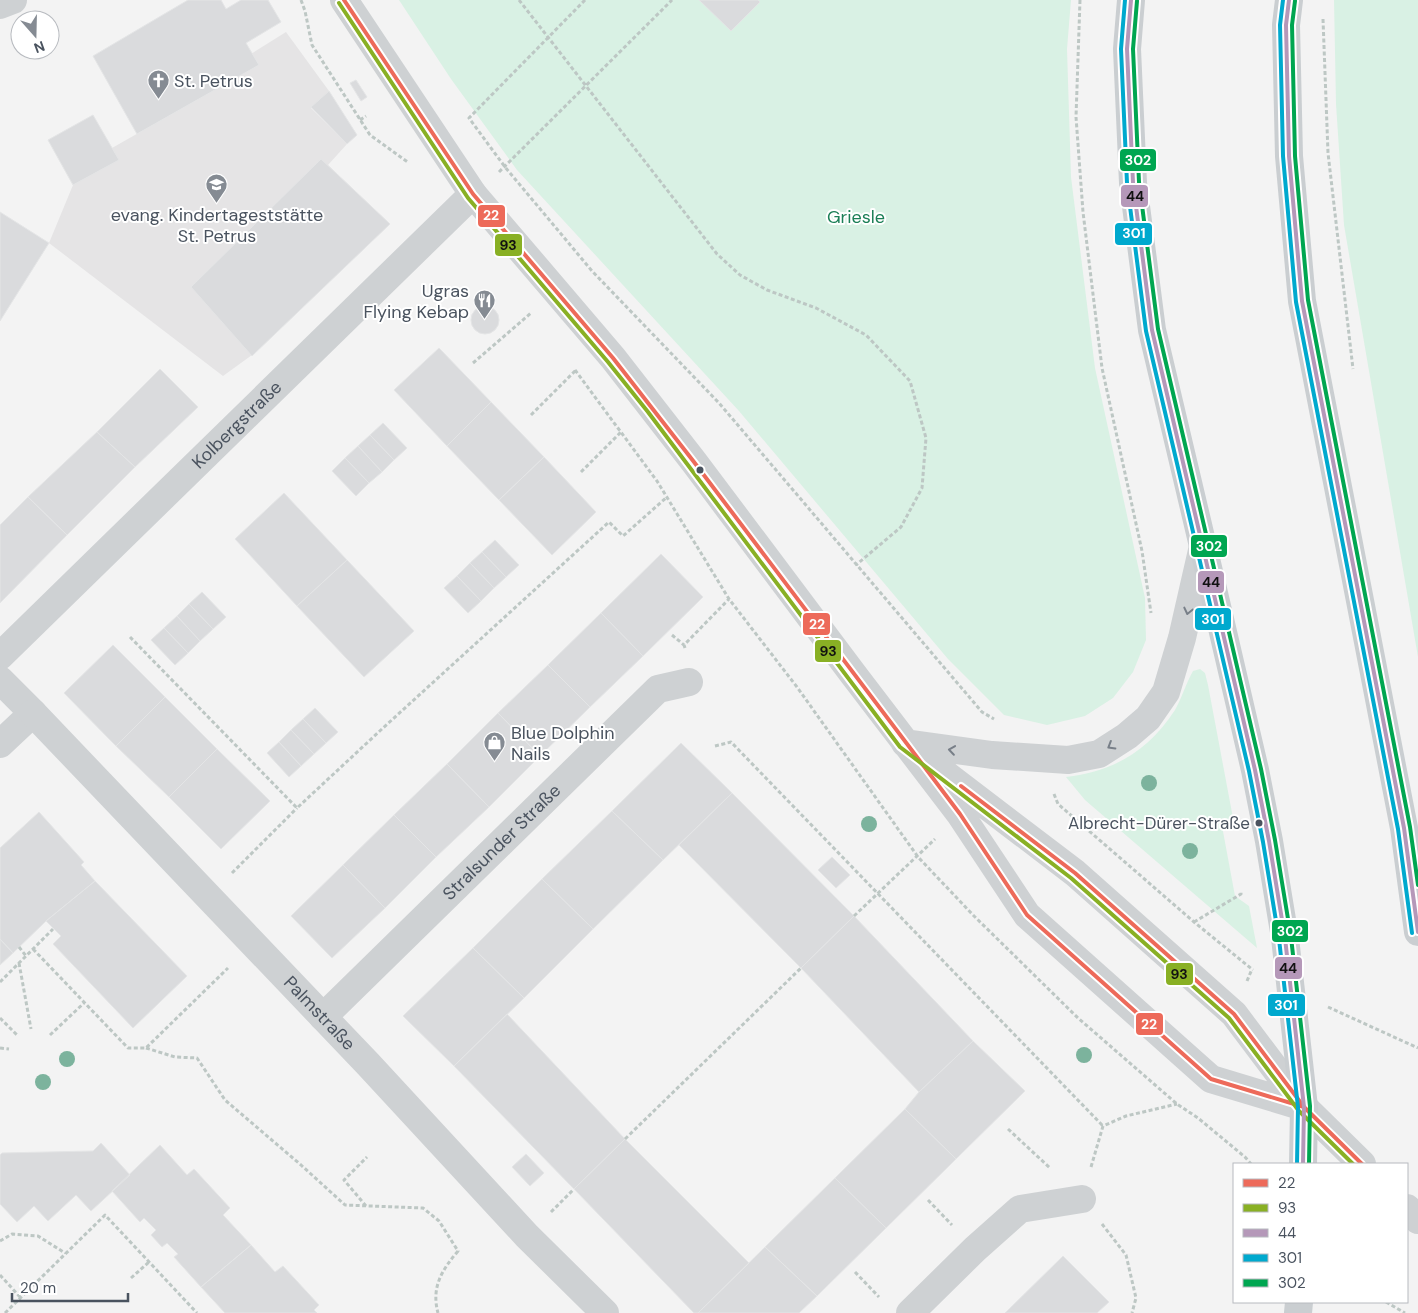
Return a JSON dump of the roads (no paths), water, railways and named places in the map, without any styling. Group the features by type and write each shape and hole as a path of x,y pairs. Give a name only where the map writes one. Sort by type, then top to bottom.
{"main road":[{"path":"1131,0 1127,50 1133,183 1152,330 1204,546 1265,823 1285,938 1292,992 1304,1107 1303,1163"},
{"path":"1289,0 1286,25 1289,156 1302,300 1404,828 1418,932"}],"street":[{"path":"0,5 14,0"},
{"path":"344,0 394,78 474,194 602,346 694,462 960,814 1027,915 1211,1080 1304,1107"},
{"name":"Kolbergstraße","path":"0,656 474,194"},
{"path":"905,743 992,755 1068,760 1099,754 1127,736 1148,718 1166,692 1182,638 1204,546"},
{"path":"0,680 33,713 0,744"},
{"name":"Stralsunder Straße","path":"323,1017 658,689 689,682"},
{"name":"Palmstraße","path":"33,713 209,896 527,1236 605,1313"},
{"path":"905,743 1075,873 1234,1014 1304,1107 1361,1163"},
{"path":"910,1313 975,1249 1020,1210 1082,1199"},
{"path":"1408,1209 1418,1220"}],"place":[{"name":"St. Petrus","path":"158,100"},
{"name":"evang. Kindertageststätte St. Petrus","path":"217,204"},
{"name":"Ugras Flying Kebap","path":"485,320"},
{"name":"Blue Dolphin Nails","path":"495,762"},
{"name":"Albrecht-Dürer-Straße","path":"1259,823"}],"park label":[{"name":"Griesle","path":"856,217"}]}
